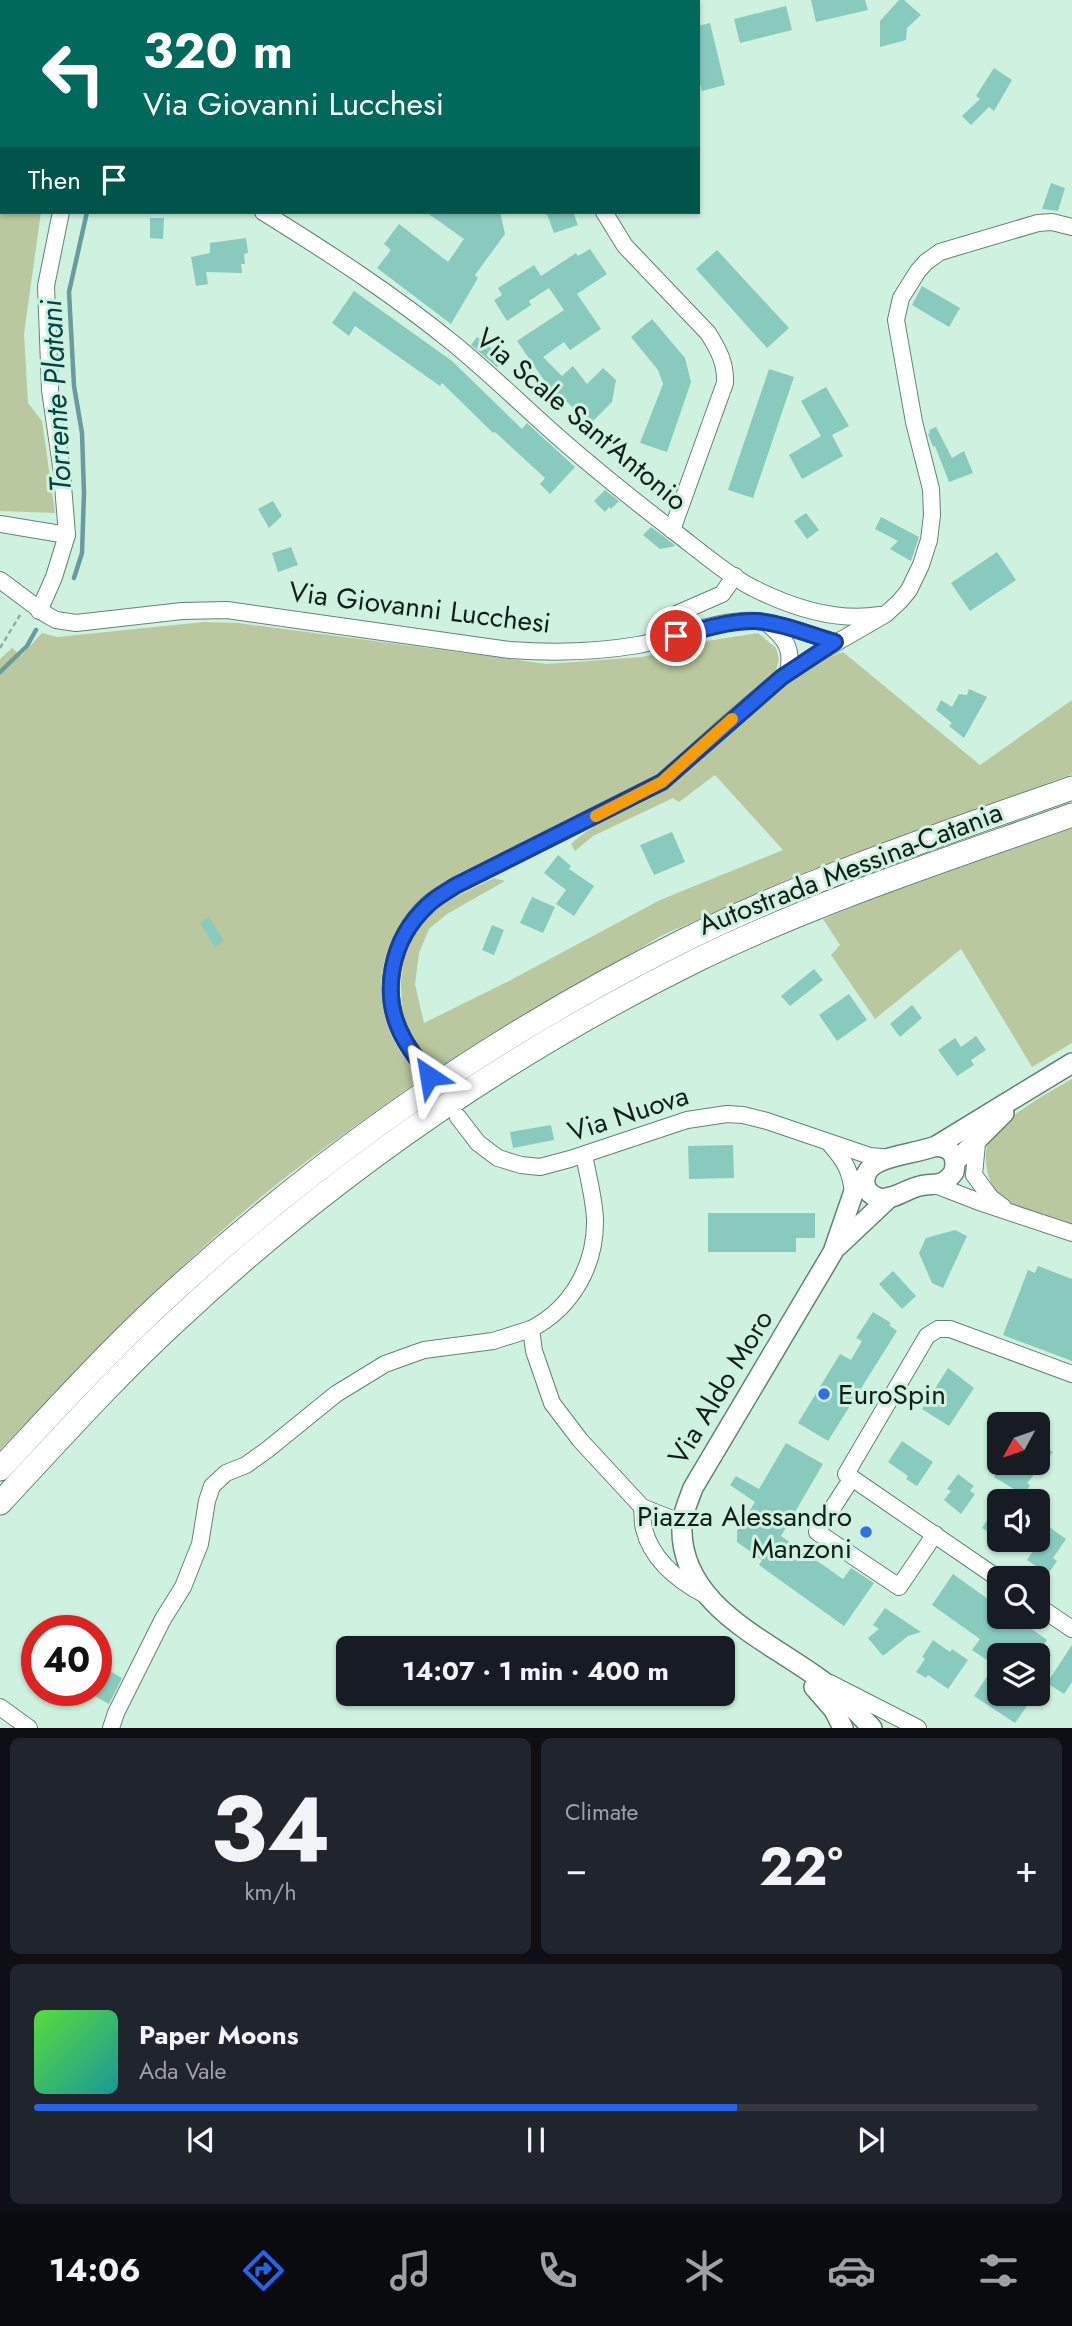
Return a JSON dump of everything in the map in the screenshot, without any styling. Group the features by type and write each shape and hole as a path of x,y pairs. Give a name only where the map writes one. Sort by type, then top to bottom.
{"highway":[{"name":"Autostrada Messina-Catania","path":"0,1469 120,1343 233,1239 355,1142 453,1073 578,997 688,939 867,861 1072,788"},
{"name":"Autostrada Messina-Catania","path":"0,1503 129,1367 214,1286 338,1184 425,1118 467,1091 590,1016 756,932 875,885 1072,815"}],"main road":[{"path":"833,1251 856,1182 872,1166 936,1146 1072,1063"},
{"path":"956,1161 1030,1089"},
{"path":"833,1251 855,1227 890,1197 911,1188 943,1182 954,1172 956,1161 952,1151 936,1146"},
{"path":"856,1182 880,1198 890,1197"},
{"name":"Via Aldo Moro","path":"773,1647 736,1622 707,1596 693,1578 686,1560 682,1523 693,1488 833,1251"},
{"path":"773,1647 819,1678 872,1727"},
{"path":"773,1647 819,1692 843,1727"}],"street":[{"path":"33,606 54,577 67,535 62,473 50,390 46,286 61,214"},
{"name":"Via Scale Sant'Antonio","path":"266,214 358,271 451,342 500,382 564,442 672,530 735,576 781,601 813,611 853,617 886,614"},
{"path":"605,214 625,246 708,333 718,348 726,372 725,383 672,530"},
{"path":"429,1076 403,1038 393,1009 390,981 401,941 418,914 455,886 662,782 746,706 788,673 835,642 886,614 909,590 929,540 932,515 931,489 914,422 896,320 901,298 918,271 940,252 1038,223 1052,222 1072,227"},
{"path":"0,524 67,535"},
{"path":"661,639 666,623 674,615 722,594 735,576"},
{"name":"Via Giovanni Lucchesi","path":"0,580 56,620 76,623 182,611 227,610 538,652 637,645 728,624 756,621 784,626 835,642"},
{"path":"853,617 866,627"},
{"path":"766,623 780,634 789,648 788,673"},
{"name":"Via Nuova","path":"458,1117 478,1143 498,1158 540,1167 687,1120 727,1114 767,1121 870,1156 892,1158"},
{"path":"828,1143 842,1157 856,1182"},
{"path":"974,1175 977,1143"},
{"path":"111,1727 163,1619 183,1587 200,1544 212,1486 226,1473 246,1465 267,1450 336,1394 385,1364 424,1350 493,1341 531,1329 546,1322 569,1298 583,1277 594,1245 595,1217 584,1155"},
{"path":"956,1161 974,1175 991,1198 1008,1211"},
{"path":"933,1184 1072,1233"},
{"path":"531,1329 534,1351 552,1403 580,1440 642,1507 682,1523"},
{"path":"987,1571 846,1474 927,1336 938,1329 950,1329 1072,1374"},
{"path":"852,1478 817,1532 827,1539 899,1587 935,1534"},
{"path":"642,1507 644,1529 660,1560 685,1585 707,1596"},
{"path":"1050,1614 1072,1629"},
{"path":"819,1678 918,1727"},
{"path":"0,1707 29,1727"}],"path":[{"path":"0,648 33,606"}],"green space":[{"path":"0,214 41,214 24,334 28,403 42,421 55,513 0,511"},
{"path":"204,622 238,623 547,664 642,657 707,641 758,633 776,648 779,659 776,670 662,773 451,878 411,910 391,941 382,975 382,993 384,1011 392,1036 420,1080 294,1171 240,1215 100,1346 0,1450 0,659 12,648 21,656 42,633 57,637"},
{"path":"843,652 980,765 1072,700 1072,774 796,876 663,935 434,1071 410,1035 402,1009 401,981 404,958 415,932 434,909 494,878 505,881 447,914 429,929 419,953 415,984 424,1023 660,900 783,850 715,775 679,802 673,798 593,836 575,851 571,844 602,822 665,790 786,684"},
{"path":"1072,828 1072,1043 1032,1067 961,949 875,1019 831,955 840,945 823,919"},
{"path":"1072,1079 1072,1224 1005,1203 994,1191 986,1154 990,1139 1005,1122"}],"building":[{"path":"811,0 865,0 868,10 816,22"},
{"path":"899,0 904,0 921,15 907,28 906,40 880,47 880,21"},
{"path":"786,6 792,30 740,43 734,19"},
{"path":"710,23 725,85 702,91 700,84 700,26"},
{"path":"994,68 1012,80 994,111 989,107 971,125 962,116 980,99 976,96"},
{"path":"1051,183 1065,188 1058,211 1042,209"},
{"path":"429,214 500,214 505,234 475,275 478,278 451,324 377,268 391,250 384,244 399,224 448,262 464,239"},
{"path":"547,214 574,214 578,225 554,233"},
{"path":"150,218 164,218 163,239 150,238"},
{"path":"246,238 248,253 244,254 245,264 241,264 242,273 206,272 208,284 196,286 191,257 210,253 210,243"},
{"path":"590,249 607,274 577,294 601,329 570,350 564,342 543,357 562,376 573,366 587,384 603,368 616,380 612,402 590,424 561,396 557,399 517,341 564,310 549,288 529,301 531,305 507,321 494,300 502,295 498,288 534,265 541,276 576,253 578,256"},
{"path":"717,250 789,328 767,348 696,269"},
{"path":"922,286 960,308 949,327 912,305"},
{"path":"354,291 452,361 522,429 527,423 575,467 550,494 540,484 545,478 493,433 442,383 440,386 355,326 349,336 332,323"},
{"path":"652,319 685,358 691,382 667,452 640,443 663,384 658,370 631,337"},
{"path":"477,337 502,357 502,362 497,367 471,345"},
{"path":"769,369 794,377 753,498 728,490"},
{"path":"826,387 849,426 832,435 843,456 802,479 789,455 821,436 801,401"},
{"path":"936,427 952,458 964,451 973,473 949,482 928,434 929,430"},
{"path":"605,490 619,501 605,512 594,501"},
{"path":"273,501 282,516 269,528 258,509"},
{"path":"806,513 819,530 807,539 794,521"},
{"path":"881,517 919,537 911,561 890,549 898,541 875,529"},
{"path":"651,527 676,546 660,549 643,535"},
{"path":"291,547 298,565 278,572 272,553"},
{"path":"997,552 1016,580 970,611 951,583"},
{"path":"969,689 987,697 964,738 949,726 952,723 936,710 941,700 952,707 959,694 967,695"},
{"path":"672,832 685,862 654,875 640,845"},
{"path":"558,855 571,866 569,869 594,886 574,916 556,904 566,890 544,873"},
{"path":"532,897 555,907 543,933 520,923"},
{"path":"209,917 224,941 215,947 200,923"},
{"path":"492,925 504,930 494,955 482,950"},
{"path":"814,969 823,980 790,1006 781,996"},
{"path":"849,994 867,1020 837,1041 819,1015"},
{"path":"912,1005 922,1018 900,1037 890,1024"},
{"path":"976,1036 986,1050 971,1060 974,1065 957,1076 938,1050 955,1038 961,1047"},
{"path":"551,1125 554,1140 513,1148 510,1132"},
{"path":"733,1145 734,1178 689,1179 688,1146"},
{"path":"708,1213 815,1213 815,1238 796,1238 796,1252 708,1252"},
{"path":"955,1230 967,1236 943,1288 932,1283 919,1253 926,1238"},
{"path":"1038,1266 1072,1279 1072,1361 1003,1335 1028,1270 1035,1273"},
{"path":"893,1271 916,1296 902,1309 879,1284"},
{"path":"873,1312 891,1323 889,1325 897,1331 828,1441 798,1423 840,1354 851,1360 862,1341 856,1338"},
{"path":"948,1368 974,1388 949,1426 922,1409"},
{"path":"902,1441 933,1462 917,1486 888,1462"},
{"path":"786,1443 823,1464 781,1536 843,1579 851,1568 874,1583 844,1626 759,1565 762,1560 737,1542 737,1531 755,1502 730,1485 736,1476 759,1489"},
{"path":"958,1474 974,1486 970,1491 975,1494 961,1514 944,1500 951,1491 947,1489"},
{"path":"1034,1475 1027,1483 1030,1485 1028,1489 1014,1489 994,1477"},
{"path":"1050,1528 1066,1539 1053,1558 1057,1561 1050,1571 1050,1566 1036,1566 1027,1560 1032,1552 1050,1552"},
{"path":"953,1574 987,1598 987,1629 1032,1629 1047,1640 1045,1643 987,1643 987,1660 972,1650 980,1639 932,1605"},
{"path":"885,1608 921,1632 908,1636 883,1656 868,1638 879,1629 873,1625"},
{"path":"933,1640 968,1660 948,1689 928,1675 926,1678 916,1672"},
{"path":"1072,1645 1072,1682 1064,1694 1050,1685 1050,1678"},
{"path":"112,1672 122,1678 112,1698"},
{"path":"987,1676 987,1705 974,1696"},
{"path":"989,1706 1027,1706 1015,1723"}],"waterway":[{"name":"Torrente Platani","path":"74,578 82,553 84,493 82,433 74,386 69,292 87,214"},
{"name":"Torrente Platani","path":"0,672 27,646 36,630"}],"slow traffic":[{"path":"596,816 662,782 732,719"}],"place":[{"name":"EuroSpin","path":"824,1394"},
{"name":"Piazza Alessandro Manzoni","path":"866,1532"}],"route":[{"path":"429,1076 403,1038 393,1009 390,981 401,941 418,914 455,886 662,782 756,698 835,642 784,626 756,621 728,624 676,636"}]}
